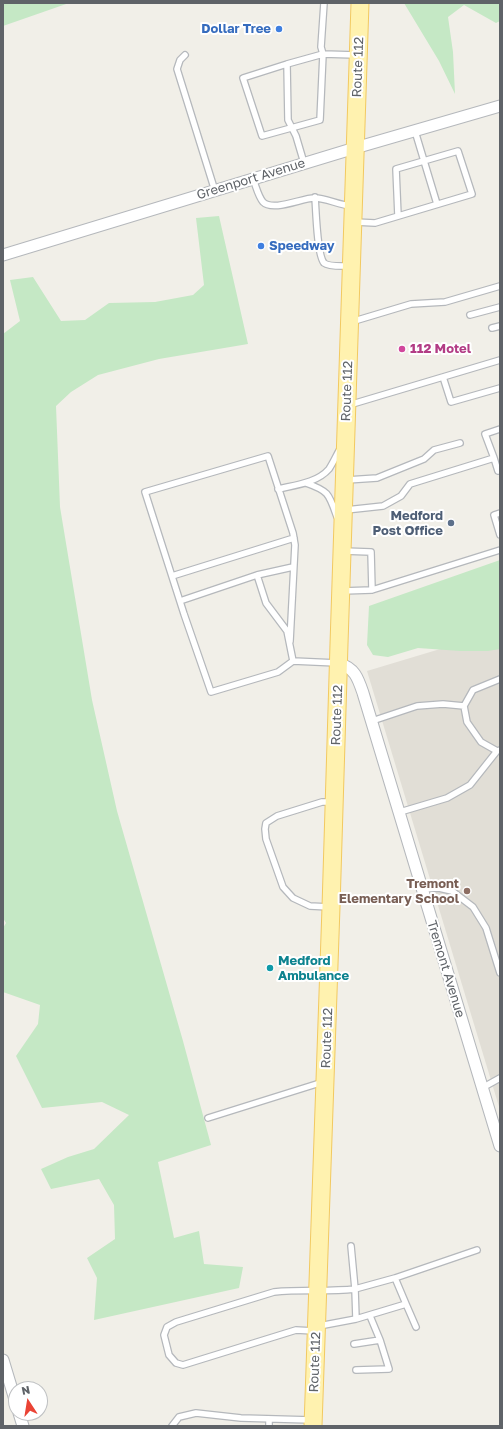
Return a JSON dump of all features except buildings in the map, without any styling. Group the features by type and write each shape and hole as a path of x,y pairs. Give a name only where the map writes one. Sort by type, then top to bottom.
{"main road":[{"name":"Route 112","path":"313,1423 360,3"}],"street":[{"name":"Greenport Avenue","path":"3,254 304,163 500,106"},
{"name":"Tremont Avenue","path":"338,663 350,668 355,673 364,693 500,1146"},
{"path":"3,1360 9,1381"}],"lane":[{"path":"324,3 321,47 323,54 320,120 262,136 243,78 323,54 359,55"},
{"path":"185,55 180,60 177,69 215,191"},
{"path":"287,64 288,120 296,136 304,163"},
{"path":"415,131 437,204"},
{"path":"253,179 263,202 268,205 276,206 315,197 342,206 353,214 375,223 472,194 458,151 396,169 398,216"},
{"path":"315,197 319,251 323,262 327,264 351,267"},
{"path":"350,322 411,304 445,302 500,286"},
{"path":"470,316 500,307"},
{"path":"492,328 500,326"},
{"path":"347,406 500,360"},
{"path":"443,377 451,402 500,388"},
{"path":"500,429 486,434 498,471 500,470"},
{"path":"278,490 306,482 322,475 328,470 346,440"},
{"path":"344,480 377,478 424,459 434,450 460,443"},
{"path":"290,641 295,545 268,456 145,492 211,692 278,672 293,661 338,663"},
{"path":"343,510 383,506 401,496 410,484 494,458"},
{"path":"306,482 320,488 330,498 342,533"},
{"path":"500,513 494,515 500,535"},
{"path":"172,576 294,538"},
{"path":"340,591 372,590 500,550"},
{"path":"342,551 371,552 372,590"},
{"path":"180,601 257,575 293,567"},
{"path":"257,575 266,603 287,631 293,661"},
{"path":"400,812 447,798 470,785 499,751 480,742 467,722 464,706 473,690 500,679"},
{"path":"372,721 417,706 443,704 464,706"},
{"path":"331,906 310,906 293,898 282,887 266,839 265,829 266,823 277,816 322,802 334,802"},
{"path":"422,889 439,888 452,891 473,907 486,928 500,973"},
{"path":"482,1088 498,1081 500,1078"},
{"path":"208,1118 325,1081"},
{"path":"351,1246 356,1319"},
{"path":"406,1304 370,1316 316,1328 296,1330 182,1364 176,1363 170,1355 164,1334 167,1327 176,1322 274,1292 290,1290 334,1291 355,1289 395,1278 477,1250"},
{"path":"395,1278 416,1327"},
{"path":"356,1370 388,1369 380,1340 370,1316"},
{"path":"354,1344 380,1340"},
{"path":"172,1426 178,1418 196,1413 313,1423"},
{"path":"269,1419 269,1426"}],"shaded area":[{"name":"Tremont Elementary School","path":"500,631 500,1110 367,671"}],"green space":[{"path":"3,3 69,3 3,26"},
{"path":"404,3 500,3 500,21 496,23 464,5 448,17 453,52 455,94 439,61"},
{"path":"219,216 248,344 159,359 98,375 71,392 56,406 60,507 92,700 117,811 183,1041 211,1145 158,1162 174,1238 199,1231 204,1264 243,1267 239,1288 94,1320 97,1278 87,1258 115,1239 114,1205 99,1179 51,1189 41,1169 68,1157 94,1149 129,1115 102,1102 42,1108 16,1056 38,1024 40,1005 3,992 3,928 6,923 3,918 3,334 20,321 10,280 33,277 61,321 85,320 109,303 155,302 193,295 204,285 196,218"},
{"path":"500,560 500,649 488,651 460,651 418,648 388,657 373,655 367,645 369,606"}],"place":[{"name":"Dollar Tree","path":"279,29"},
{"name":"Speedway","path":"261,246"},
{"name":"112 Motel","path":"402,349"},
{"name":"Medford Post Office","path":"451,523"},
{"name":"Tremont Elementary School","path":"467,891"},
{"name":"Medford Ambulance","path":"270,968"}]}
